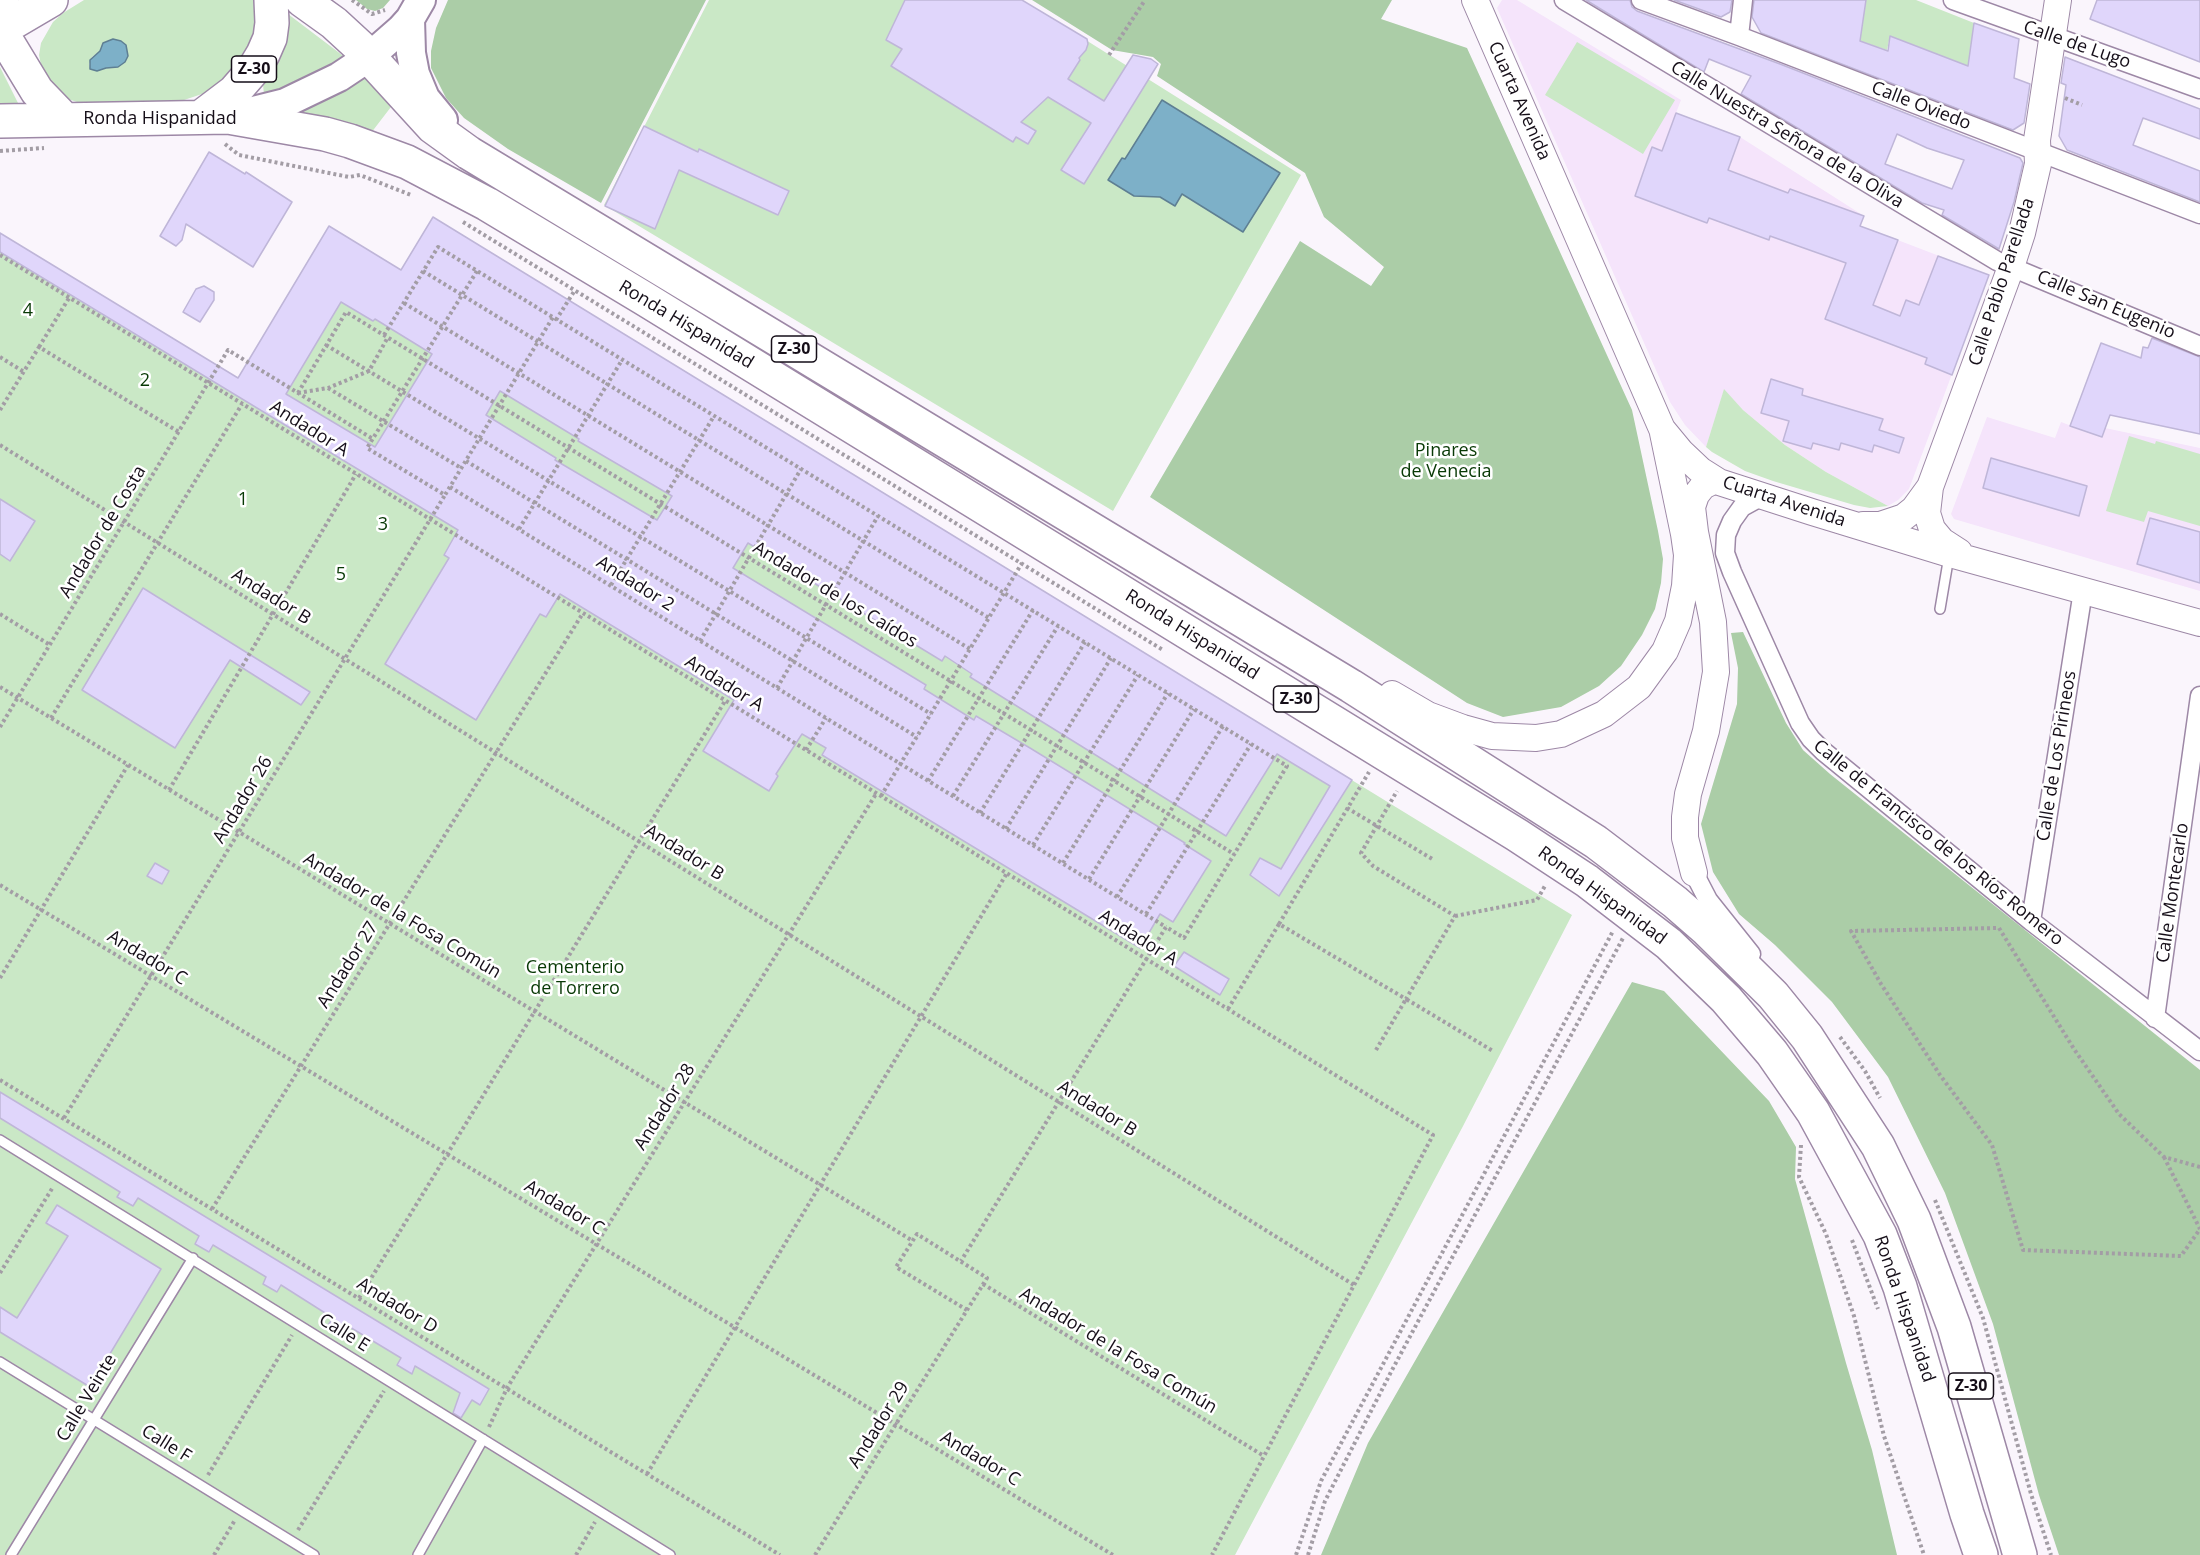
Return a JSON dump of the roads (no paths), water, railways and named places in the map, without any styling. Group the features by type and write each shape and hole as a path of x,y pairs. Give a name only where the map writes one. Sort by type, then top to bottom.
{"highway":[{"path":"0,30 51,0"},
{"name":"Z-30","path":"217,126 223,102 244,82 263,54 270,38 271,0"},
{"name":"Ronda Hispanidad","path":"302,0 334,23 369,57 433,127 469,153 1351,686 1623,862 1706,929 1773,995 1807,1037 1878,1146 1914,1220 1954,1327 2020,1555"},
{"name":"Ronda Hispanidad","path":"0,30 37,91 64,119"},
{"name":"Ronda Hispanidad","path":"0,121 64,119 325,134 396,158 487,204 582,278 1029,552 1549,879 1587,881 1669,944 1726,999 1772,1053 1813,1112 1880,1234 1917,1340 1981,1555"}],"main road":[{"path":"0,30 4,0"},
{"path":"217,126 309,93 339,77 369,57 415,10"},
{"path":"415,10 412,61 421,90 434,111 469,153"}],"street":[{"name":"Cuarta Avenida","path":"1475,0 1662,429 1691,462 1719,482 1762,496 1950,554 2200,623"},
{"name":"Calle Nuestra Señora de la Oliva","path":"1564,0 1987,255 2012,267"},
{"name":"Calle Oviedo","path":"1641,0 2200,214"},
{"path":"1739,36 1743,0"},
{"name":"Calle de Lugo","path":"1953,0 2200,89"},
{"name":"Calle Pablo Parellada","path":"1975,560 1952,548 1936,536 1927,513 1930,487 2012,267 2036,179 2037,140 2058,0"},
{"name":"Calle San Eugenio","path":"2012,267 2200,346"},
{"path":"1351,686 1382,690 1443,721 1492,736 1512,738 1536,738 1561,734 1604,714 1626,698 1648,677 1665,651 1678,621 1685,586 1687,555 1684,534 1662,429"},
{"path":"1719,482 1713,481 1703,486 1695,495 1692,507 1713,622 1716,672 1706,731 1688,794 1685,838 1694,873 1713,907 1759,965 1773,995"},
{"name":"Calle Pablo Parellada","path":"1851,524 1880,525 1893,522 1914,509 1930,487"},
{"name":"Calle de Francisco de los Ríos Romero","path":"1762,496 1742,507 1732,521 1726,535 1725,552 1804,730 1823,751 2031,921 2200,1051"},
{"name":"Calle de Los Pirineos","path":"2031,921 2083,591"},
{"name":"Calle Montecarlo","path":"2155,1018 2200,696"}],"lane":[{"path":"1940,609 1950,554"},
{"name":"Calle E","path":"0,1140 670,1555"},
{"name":"Calle Veinte","path":"11,1555 193,1258"},
{"name":"Calle F","path":"0,1362 314,1555"},
{"path":"418,1555 483,1439"}],"water":[{"path":"113,39 126,45 128,56 125,62 118,67 97,71 90,69 90,60 100,51 103,43"},
{"path":"1162,100 1280,173 1243,232 1182,194 1175,206 1160,197 1134,196 1108,180 1122,158 1125,159"}],"park label":[{"name":"4","path":"28,311"},
{"name":"2","path":"145,381"},
{"name":"Pinares de Venecia","path":"1446,461"},
{"name":"1","path":"243,500"},
{"name":"3","path":"383,525"},
{"name":"5","path":"341,575"},
{"name":"Cementerio de Torrero","path":"575,978"}]}
